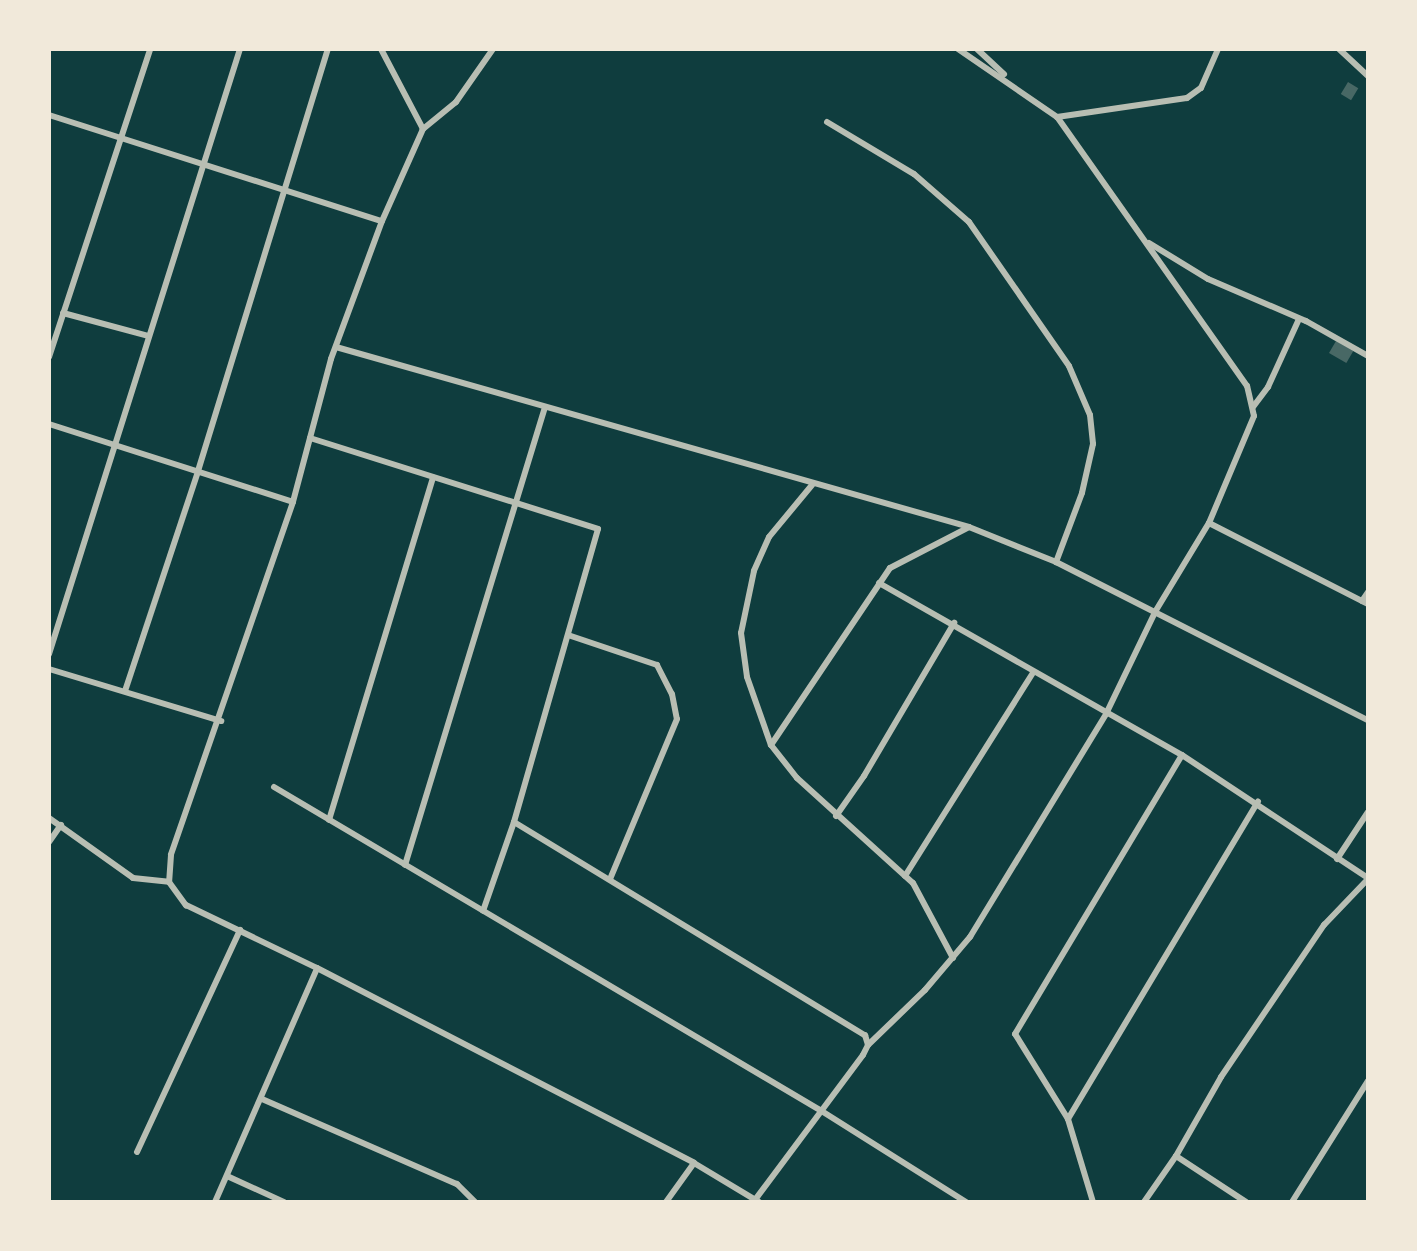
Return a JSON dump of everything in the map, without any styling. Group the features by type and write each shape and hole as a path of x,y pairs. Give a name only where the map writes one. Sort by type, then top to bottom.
{"street":[{"path":"49,357 124,139 150,49"},
{"path":"49,654 118,445 149,336 206,165 240,49"},
{"path":"125,691 198,471 328,49"},
{"path":"380,49 423,129"},
{"path":"493,49 456,102 423,129 382,221 336,346 293,502 221,721 171,855 169,882 186,905 317,968 694,1163 757,1201 868,1045 953,958 1106,714 1155,612 1209,523 1252,427 1253,407 1247,386 1057,117 1014,84 958,49"},
{"path":"977,49 1014,84"},
{"path":"1057,117 1186,98 1201,88 1218,49"},
{"path":"1339,49 1368,76"},
{"path":"49,115 382,221"},
{"path":"827,122 914,174 969,222 1069,366 1090,415 1093,444 1082,493 1056,562"},
{"path":"1145,241 1208,279 1299,319 1368,356"},
{"path":"63,313 149,336"},
{"path":"1253,407 1268,387 1299,319"},
{"path":"336,346 544,409 969,527 1056,562 1368,720"},
{"path":"405,865 544,409"},
{"path":"49,424 293,502"},
{"path":"310,439 598,529 514,822 483,911"},
{"path":"330,820 433,477"},
{"path":"812,485 769,537 744,608 742,654 771,744 836,816 905,876 953,958"},
{"path":"1209,523 1365,602 1368,592"},
{"path":"771,744 879,583 906,557 969,527"},
{"path":"879,583 954,623 1032,674 1182,755 1258,802 1368,879 1324,925 1221,1077 1176,1156 1144,1202"},
{"path":"836,816 864,776 954,623"},
{"path":"568,635 657,666 672,694 677,719 610,879"},
{"path":"49,669 221,721"},
{"path":"905,876 1032,674"},
{"path":"1093,1202 1068,1119 1016,1041 1016,1028 1182,755"},
{"path":"274,787 820,1110 966,1202"},
{"path":"1068,1119 1258,802"},
{"path":"1336,859 1368,812"},
{"path":"49,818 133,878 169,882"},
{"path":"514,822 865,1035 868,1045"},
{"path":"49,842 61,825"},
{"path":"136,1152 240,930"},
{"path":"215,1202 317,968"},
{"path":"1292,1202 1368,1081"},
{"path":"262,1099 457,1184 475,1202"},
{"path":"1176,1156 1246,1202"},
{"path":"666,1202 694,1163"},
{"path":"227,1176 284,1202"}],"building":[{"path":"1348,82 1358,88 1351,100 1341,94"},
{"path":"1336,341 1353,351 1346,363 1329,353"}]}
